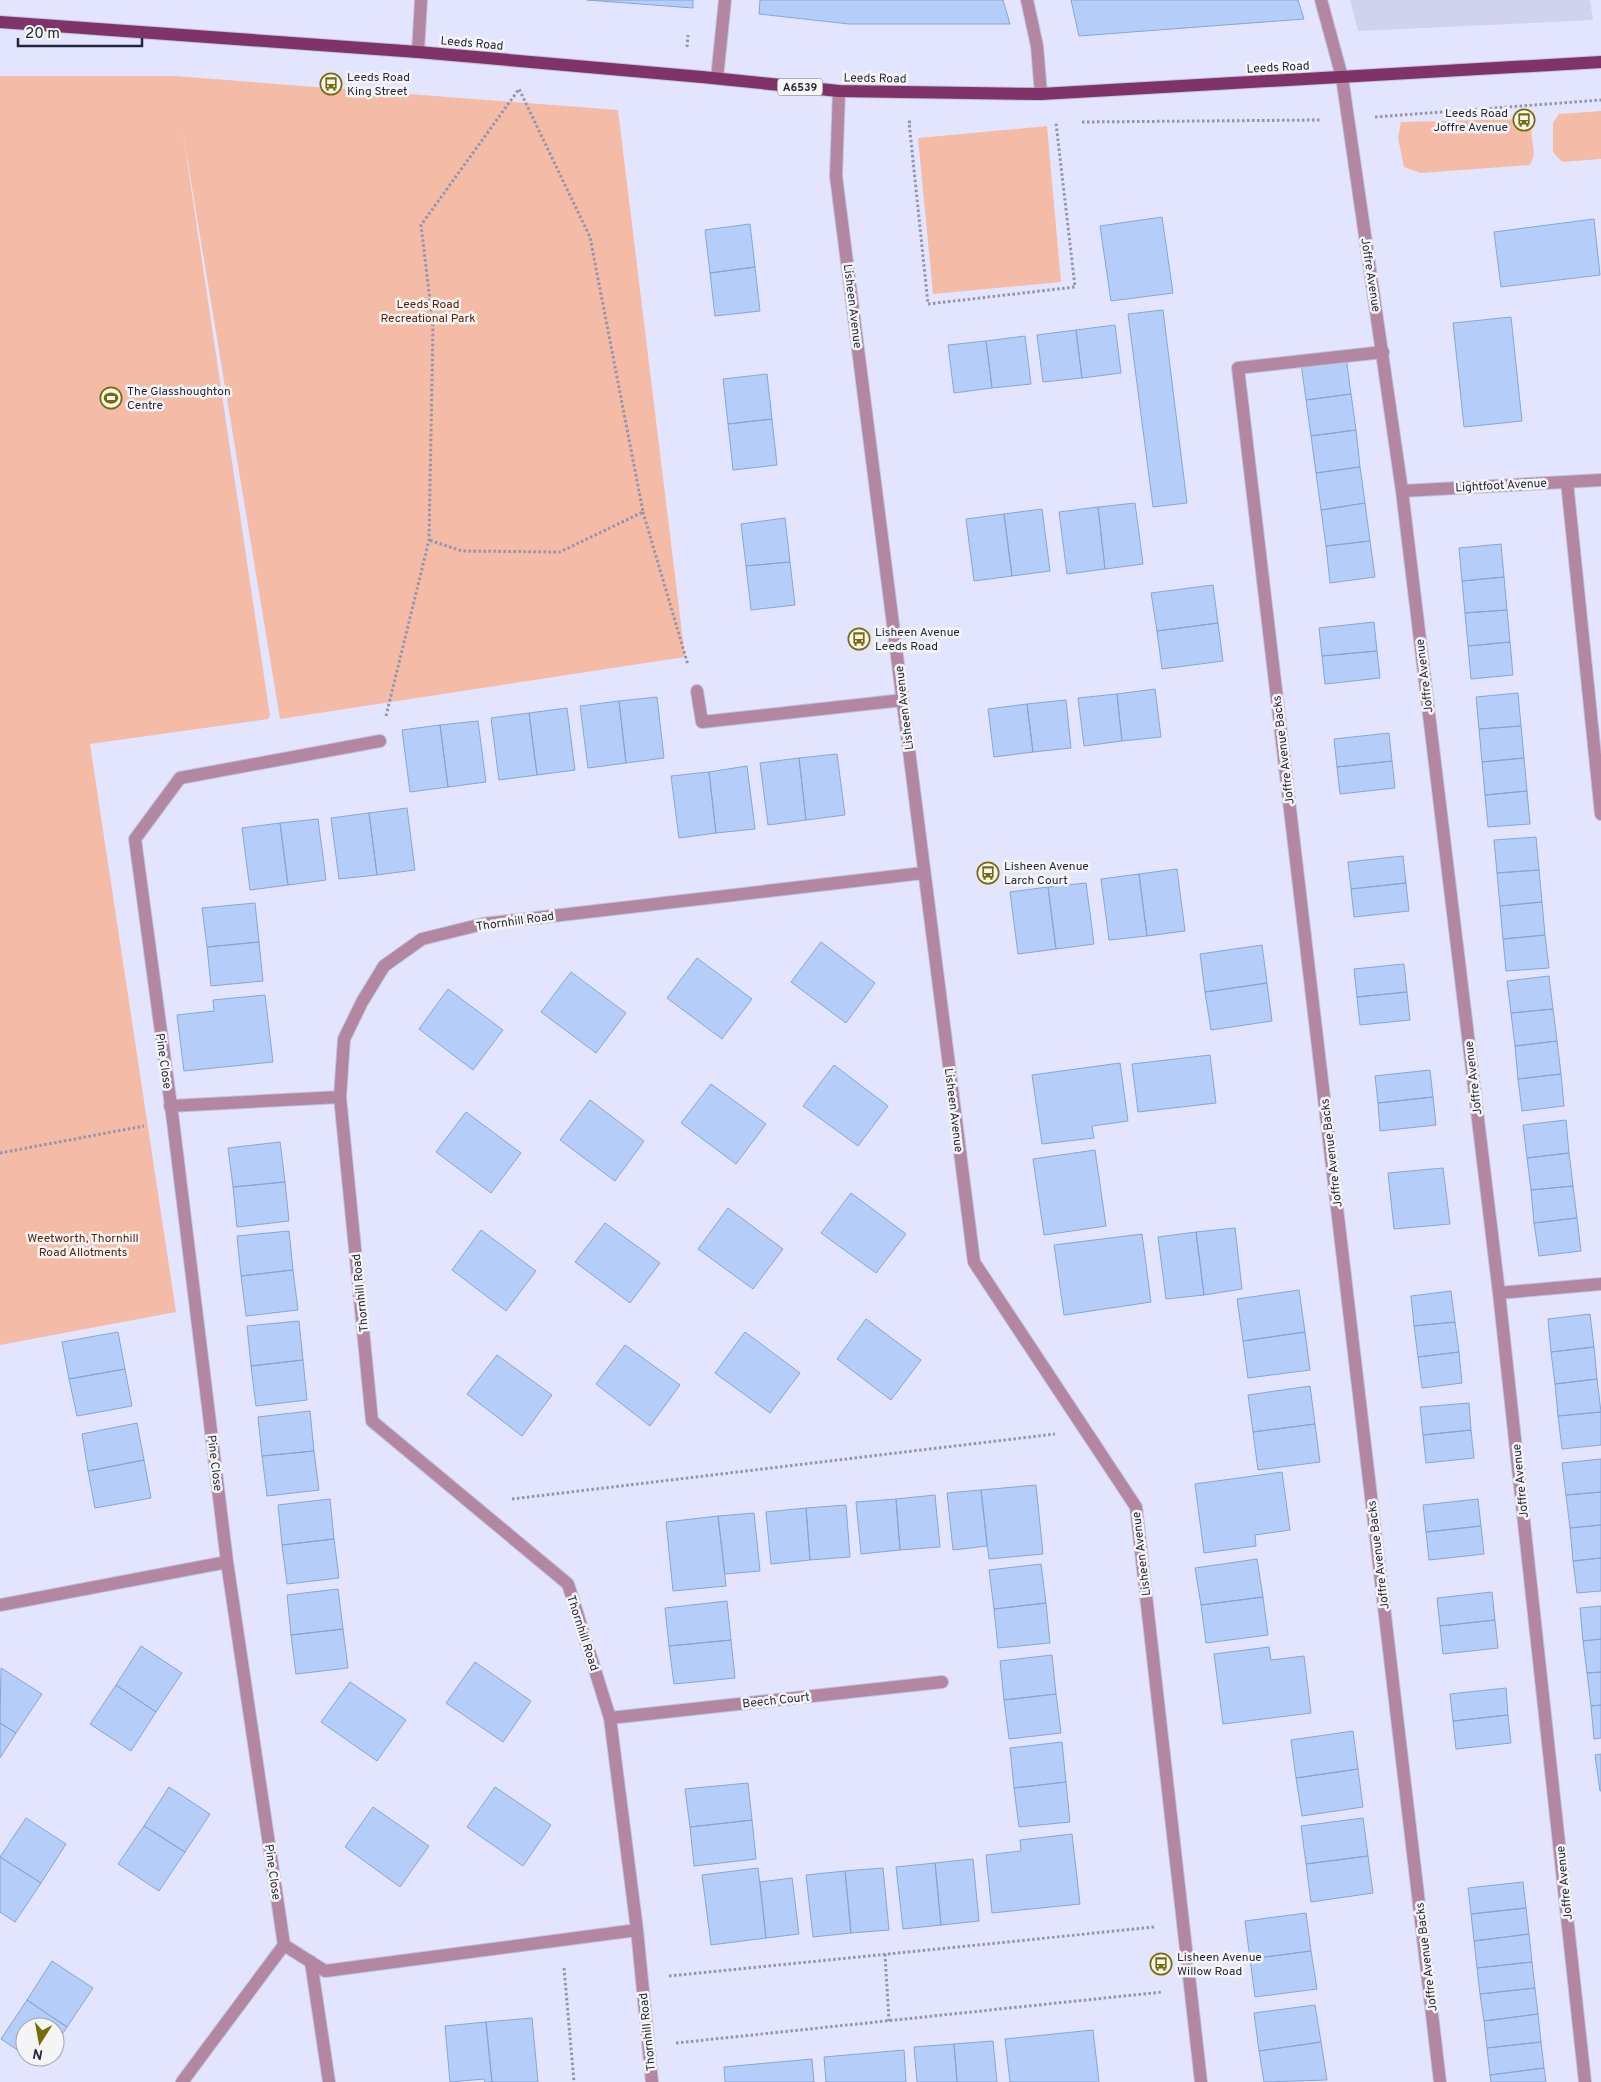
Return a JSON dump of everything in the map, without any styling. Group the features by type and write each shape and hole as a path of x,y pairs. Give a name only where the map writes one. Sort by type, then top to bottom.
{"main road":[{"name":"Leeds Road","path":"0,22 418,52 716,78 839,91 1041,94 1601,62"}],"street":[{"path":"418,52 421,0"},
{"path":"716,78 725,0"},
{"path":"1027,0 1037,46 1041,94"},
{"name":"Joffre Avenue","path":"1321,0 1342,77 1402,491 1499,1293 1585,2082"},
{"name":"Lisheen Avenue","path":"839,91 836,176 903,700 923,873 974,1262 1136,1507 1201,2082"},
{"name":"Joffre Avenue Backs","path":"1383,352 1238,368 1440,2082"},
{"name":"Lightfoot Avenue","path":"1402,491 1601,480"},
{"path":"1567,482 1601,814"},
{"path":"697,691 702,722 903,700"},
{"name":"Pine Close","path":"284,1945 227,1562 135,839 180,778 380,741"},
{"name":"Thornhill Road","path":"652,2082 637,1930 610,1718 568,1584 372,1421 340,1097 344,1039 362,1002 384,966 422,939 483,924 923,873"},
{"path":"170,1106 340,1097"},
{"path":"1499,1293 1601,1284"},
{"path":"0,1606 227,1562"},
{"name":"Beech Court","path":"610,1718 942,1682"},
{"path":"182,2082 284,1945 325,1971 637,1930"},
{"path":"311,1962 328,2082"}],"path":[{"path":"687,53 688,35"},
{"path":"380,741 429,540 433,326 421,226 519,89 590,237 643,512 679,639 697,691"},
{"path":"1076,122 1348,119 1601,100"},
{"path":"919,122 909,122 928,304 1075,287 1056,123"},
{"path":"1048,123 1066,122"},
{"path":"429,540 462,550 560,552 643,512"},
{"path":"0,1153 172,1121"},
{"path":"472,1504 1085,1431"},
{"path":"641,1979 1183,1924"},
{"path":"561,1940 574,2082"},
{"path":"884,1954 889,2021"},
{"path":"648,2046 1190,1990"}],"shaded area":[{"path":"1350,0 1590,0 1593,20 1358,31"}],"green space":[{"path":"0,76 174,76 618,110 685,657 280,719 182,127 270,716 268,719 90,744 176,1312 0,1345"},
{"path":"1601,111 1601,159 1562,162 1553,152 1553,123 1559,114"},
{"path":"1521,119 1531,128 1534,155 1530,165 1421,173 1404,167 1398,138 1401,122"},
{"path":"1047,126 1061,282 933,294 918,138"}],"building":[{"path":"587,0 693,0 693,8"},
{"path":"760,0 1003,0 1010,24 849,24 759,14"},
{"path":"1071,0 1298,0 1304,19 1079,36"},
{"path":"1162,217 1173,293 1111,301 1100,226"},
{"path":"1594,219 1600,275 1501,287 1494,232"},
{"path":"750,224 755,267 710,273 705,230"},
{"path":"755,267 760,311 715,316 710,273"},
{"path":"1163,310 1187,503 1153,507 1128,314"},
{"path":"1511,317 1522,421 1464,427 1453,323"},
{"path":"1115,325 1121,373 1082,378 1076,330"},
{"path":"1076,330 1082,378 1043,382 1037,335"},
{"path":"1025,336 1031,384 992,388 986,341"},
{"path":"986,341 992,388 954,393 948,345"},
{"path":"1346,357 1351,394 1306,400 1301,363"},
{"path":"767,374 772,419 728,424 723,379"},
{"path":"1351,394 1356,430 1311,436 1306,400"},
{"path":"772,419 777,465 733,470 728,424"},
{"path":"1356,430 1360,467 1316,473 1311,436"},
{"path":"1360,467 1365,503 1321,510 1316,473"},
{"path":"1135,503 1143,564 1105,569 1098,507"},
{"path":"1365,503 1370,541 1326,546 1321,510"},
{"path":"1098,507 1105,569 1067,574 1059,512"},
{"path":"1042,509 1050,571 1012,576 1004,514"},
{"path":"1004,514 1012,576 974,581 966,519"},
{"path":"785,518 790,562 746,566 741,524"},
{"path":"1370,541 1375,577 1330,583 1326,546"},
{"path":"1501,544 1504,577 1462,581 1459,548"},
{"path":"790,562 795,605 751,610 746,566"},
{"path":"1504,577 1507,610 1465,613 1462,581"},
{"path":"1213,585 1218,623 1157,631 1151,593"},
{"path":"1507,610 1510,642 1468,646 1465,613"},
{"path":"1374,622 1377,651 1322,656 1319,628"},
{"path":"1218,623 1223,661 1162,669 1157,631"},
{"path":"1510,642 1513,675 1471,679 1468,646"},
{"path":"1377,651 1380,678 1325,684 1322,656"},
{"path":"1155,689 1161,737 1122,741 1117,694"},
{"path":"1518,693 1521,726 1479,729 1476,697"},
{"path":"1117,694 1122,741 1084,746 1078,698"},
{"path":"657,697 664,758 626,763 619,701"},
{"path":"1066,700 1071,748 1033,752 1027,704"},
{"path":"619,701 626,763 588,768 580,706"},
{"path":"1027,704 1033,752 994,757 988,709"},
{"path":"567,708 575,770 537,775 529,713"},
{"path":"529,713 537,775 499,780 491,718"},
{"path":"478,721 486,782 448,787 440,725"},
{"path":"440,725 448,787 410,792 402,730"},
{"path":"1521,726 1524,758 1482,762 1479,729"},
{"path":"1389,733 1392,761 1337,767 1334,739"},
{"path":"837,754 845,815 806,820 799,758"},
{"path":"799,758 806,820 768,825 760,763"},
{"path":"1524,758 1527,791 1485,795 1482,762"},
{"path":"1392,761 1395,788 1340,794 1337,767"},
{"path":"747,766 755,829 716,833 709,772"},
{"path":"709,772 716,833 679,838 671,776"},
{"path":"1527,791 1530,824 1488,827 1485,795"},
{"path":"407,808 415,870 377,875 369,813"},
{"path":"369,813 377,875 339,879 331,818"},
{"path":"318,819 326,880 288,885 280,823"},
{"path":"280,823 288,885 250,890 242,828"},
{"path":"1536,837 1539,870 1497,873 1494,840"},
{"path":"1403,856 1406,883 1351,889 1348,862"},
{"path":"1177,869 1185,931 1147,936 1139,874"},
{"path":"1539,870 1542,902 1500,906 1497,873"},
{"path":"1139,874 1147,936 1109,940 1101,879"},
{"path":"1086,883 1094,944 1056,949 1048,887"},
{"path":"1406,883 1409,911 1354,917 1351,889"},
{"path":"1048,887 1056,949 1018,954 1010,892"},
{"path":"1542,902 1545,935 1503,939 1500,906"},
{"path":"255,903 259,942 207,947 202,908"},
{"path":"1545,935 1549,968 1506,971 1503,939"},
{"path":"259,942 263,981 211,986 207,947"},
{"path":"821,942 875,983 846,1023 791,982"},
{"path":"1262,945 1267,983 1205,992 1200,954"},
{"path":"697,958 752,999 722,1039 667,998"},
{"path":"1404,964 1407,992 1357,997 1354,969"},
{"path":"571,972 626,1013 596,1053 541,1012"},
{"path":"1549,976 1553,1009 1511,1013 1507,981"},
{"path":"1267,983 1272,1021 1211,1030 1205,992"},
{"path":"448,989 503,1030 473,1070 419,1029"},
{"path":"1407,992 1410,1020 1360,1025 1357,997"},
{"path":"265,995 273,1062 184,1071 177,1015 214,1011 213,1000"},
{"path":"1553,1009 1557,1041 1515,1046 1511,1013"},
{"path":"1557,1041 1561,1074 1518,1079 1515,1046"},
{"path":"1210,1055 1216,1103 1138,1112 1132,1064"},
{"path":"1120,1063 1128,1121 1092,1126 1094,1138 1042,1144 1032,1075"},
{"path":"834,1065 888,1106 858,1146 803,1106"},
{"path":"1430,1070 1433,1097 1378,1103 1375,1076"},
{"path":"1561,1074 1564,1106 1522,1111 1518,1079"},
{"path":"711,1084 766,1124 736,1164 681,1123"},
{"path":"1433,1097 1436,1125 1380,1131 1378,1103"},
{"path":"590,1100 644,1141 615,1181 560,1140"},
{"path":"466,1112 521,1153 491,1193 436,1152"},
{"path":"1566,1120 1569,1153 1527,1158 1523,1125"},
{"path":"280,1142 285,1182 233,1187 228,1148"},
{"path":"1095,1150 1106,1226 1044,1235 1033,1159"},
{"path":"1569,1153 1573,1186 1531,1190 1527,1158"},
{"path":"1443,1168 1450,1224 1394,1229 1388,1173"},
{"path":"285,1182 289,1221 237,1227 233,1187"},
{"path":"1573,1186 1577,1218 1534,1223 1531,1190"},
{"path":"851,1193 906,1234 876,1273 821,1233"},
{"path":"728,1208 783,1249 753,1289 698,1249"},
{"path":"1577,1218 1581,1251 1539,1256 1534,1223"},
{"path":"605,1223 660,1263 630,1303 575,1262"},
{"path":"1235,1228 1242,1289 1204,1295 1196,1232"},
{"path":"481,1230 536,1271 506,1311 452,1270"},
{"path":"289,1231 293,1270 241,1276 237,1236"},
{"path":"1196,1232 1204,1295 1166,1299 1158,1237"},
{"path":"1142,1234 1151,1302 1064,1315 1054,1245"},
{"path":"293,1270 298,1310 246,1316 241,1276"},
{"path":"1299,1290 1305,1332 1243,1341 1237,1299"},
{"path":"1451,1291 1455,1322 1414,1326 1411,1296"},
{"path":"1590,1314 1594,1347 1551,1352 1548,1319"},
{"path":"866,1319 921,1360 891,1400 837,1359"},
{"path":"299,1321 303,1360 251,1366 247,1326"},
{"path":"1455,1322 1459,1352 1418,1357 1414,1326"},
{"path":"118,1332 125,1369 69,1379 62,1342"},
{"path":"745,1332 800,1373 770,1413 715,1373"},
{"path":"1305,1332 1310,1370 1248,1378 1243,1341"},
{"path":"625,1345 680,1385 650,1426 596,1384"},
{"path":"1594,1347 1597,1379 1555,1384 1551,1352"},
{"path":"1459,1352 1462,1383 1422,1388 1418,1357"},
{"path":"497,1355 552,1395 522,1436 467,1394"},
{"path":"303,1360 307,1400 256,1406 251,1366"},
{"path":"125,1369 132,1406 77,1416 69,1379"},
{"path":"1597,1379 1601,1412 1558,1416 1555,1384"},
{"path":"1310,1386 1315,1424 1253,1432 1248,1395"},
{"path":"1469,1403 1471,1430 1423,1435 1420,1407"},
{"path":"310,1411 314,1451 262,1456 258,1417"},
{"path":"1601,1412 1601,1445 1562,1449 1558,1416"},
{"path":"137,1423 144,1460 88,1471 82,1434"},
{"path":"1315,1424 1320,1462 1258,1470 1253,1432"},
{"path":"1471,1430 1474,1458 1426,1463 1423,1435"},
{"path":"314,1451 319,1490 267,1496 262,1456"},
{"path":"1601,1459 1601,1492 1566,1495 1562,1463"},
{"path":"144,1460 151,1498 95,1508 88,1471"},
{"path":"1282,1472 1290,1530 1255,1535 1256,1546 1204,1553 1195,1484"},
{"path":"1036,1485 1043,1554 989,1559 981,1490"},
{"path":"981,1490 987,1546 953,1550 947,1493"},
{"path":"1601,1492 1601,1525 1570,1528 1566,1495"},
{"path":"935,1495 940,1547 900,1550 896,1499"},
{"path":"330,1499 334,1539 282,1545 278,1505"},
{"path":"896,1499 900,1550 861,1554 856,1502"},
{"path":"1478,1499 1481,1526 1426,1532 1423,1505"},
{"path":"846,1505 850,1557 810,1560 806,1508"},
{"path":"806,1508 810,1560 771,1564 766,1512"},
{"path":"754,1513 760,1571 725,1574 718,1516"},
{"path":"718,1516 726,1586 673,1591 666,1522"},
{"path":"1601,1525 1601,1558 1573,1561 1570,1528"},
{"path":"1481,1526 1484,1554 1429,1560 1426,1532"},
{"path":"334,1539 339,1578 287,1584 282,1545"},
{"path":"1601,1558 1601,1591 1577,1593 1573,1561"},
{"path":"1257,1559 1263,1597 1201,1605 1195,1568"},
{"path":"1041,1564 1046,1603 994,1609 989,1570"},
{"path":"338,1589 343,1629 291,1635 287,1595"},
{"path":"1492,1592 1495,1620 1440,1626 1437,1598"},
{"path":"1263,1597 1268,1635 1206,1643 1201,1605"},
{"path":"727,1601 731,1640 669,1646 665,1608"},
{"path":"1046,1603 1050,1643 998,1648 994,1609"},
{"path":"1601,1606 1601,1639 1583,1641 1580,1608"},
{"path":"1495,1620 1498,1648 1443,1654 1440,1626"},
{"path":"343,1629 348,1668 296,1674 291,1635"},
{"path":"1601,1639 1601,1672 1587,1673 1583,1641"},
{"path":"731,1640 735,1678 674,1684 669,1646"},
{"path":"141,1646 182,1673 156,1712 116,1685"},
{"path":"1269,1647 1271,1660 1304,1656 1311,1713 1223,1724 1214,1654"},
{"path":"1052,1655 1056,1694 1004,1700 1000,1661"},
{"path":"475,1662 531,1701 503,1742 446,1703"},
{"path":"1,1668 42,1694 16,1733 0,1723"},
{"path":"1601,1672 1601,1705 1591,1706 1587,1673"},
{"path":"350,1682 406,1720 377,1761 321,1722"},
{"path":"116,1685 156,1712 131,1751 90,1724"},
{"path":"1506,1688 1508,1715 1453,1721 1450,1694"},
{"path":"1056,1694 1061,1733 1009,1739 1004,1700"},
{"path":"1601,1705 1601,1738 1594,1739 1591,1706"},
{"path":"1508,1715 1511,1743 1456,1749 1453,1721"},
{"path":"0,1723 16,1733 0,1758"},
{"path":"1353,1731 1358,1769 1296,1778 1291,1740"},
{"path":"1062,1742 1066,1782 1014,1788 1010,1748"},
{"path":"1601,1754 1601,1791 1600,1791 1595,1755"},
{"path":"1358,1769 1363,1807 1302,1816 1296,1778"},
{"path":"1066,1782 1070,1822 1019,1827 1014,1788"},
{"path":"748,1783 752,1820 690,1827 685,1789"},
{"path":"169,1787 210,1814 185,1852 144,1826"},
{"path":"495,1787 551,1825 523,1866 467,1827"},
{"path":"373,1807 429,1846 400,1887 345,1847"},
{"path":"26,1818 66,1844 41,1883 0,1857"},
{"path":"1363,1818 1368,1856 1306,1864 1301,1826"},
{"path":"752,1820 756,1859 694,1866 690,1827"},
{"path":"144,1826 185,1852 159,1891 118,1864"},
{"path":"1072,1834 1080,1904 992,1913 986,1855 1021,1851 1020,1840"},
{"path":"1368,1856 1373,1893 1311,1902 1306,1864"},
{"path":"0,1857 41,1883 15,1922 0,1912"},
{"path":"973,1859 979,1921 941,1925 935,1863"},
{"path":"935,1863 941,1925 903,1929 896,1867"},
{"path":"758,1868 766,1938 711,1945 702,1875"},
{"path":"883,1868 889,1930 851,1933 845,1871"},
{"path":"845,1871 851,1933 813,1937 806,1875"},
{"path":"792,1878 799,1934 766,1938 760,1882"},
{"path":"1523,1882 1526,1908 1471,1914 1468,1888"},
{"path":"1526,1908 1529,1934 1474,1941 1471,1914"},
{"path":"1306,1913 1311,1951 1250,1959 1245,1921"},
{"path":"1529,1934 1532,1962 1477,1968 1474,1941"},
{"path":"1311,1951 1317,1989 1255,1997 1250,1959"},
{"path":"52,1961 93,1988 67,2027 65,2026 65,2017 52,2017 27,2000"},
{"path":"1532,1962 1535,1988 1480,1994 1477,1968"},
{"path":"1535,1988 1538,2014 1484,2021 1480,1994"},
{"path":"27,2000 52,2017 16,2017"},
{"path":"1315,2005 1321,2042 1259,2051 1254,2013"},
{"path":"1538,2014 1541,2042 1487,2048 1484,2021"},
{"path":"15,2018 15,2048 1,2039"},
{"path":"532,2018 538,2082 492,2082 486,2022"},
{"path":"486,2022 492,2082 485,2082 484,2079 450,2082 445,2026"},
{"path":"1093,2030 1099,2082 1010,2082 1005,2039"},
{"path":"993,2041 997,2082 957,2082 954,2044"},
{"path":"1321,2042 1327,2080 1264,2082 1259,2051"},
{"path":"1541,2042 1544,2068 1490,2075 1487,2048"},
{"path":"954,2044 957,2082 917,2082 914,2047"},
{"path":"904,2050 906,2082 826,2082 824,2057"},
{"path":"812,2059 814,2082 725,2082 724,2067"},
{"path":"1544,2068 1546,2082 1491,2082 1490,2075"}],"place":[{"name":"Leeds Road King Street","path":"331,84"},
{"name":"Leeds Road Joffre Avenue","path":"1524,120"},
{"name":"The Glasshoughton Centre","path":"111,398"},
{"name":"Lisheen Avenue Leeds Road","path":"859,639"},
{"name":"Lisheen Avenue Larch Court","path":"988,873"},
{"name":"Lisheen Avenue Willow Road","path":"1161,1964"}],"park label":[{"name":"Leeds Road Recreational Park","path":"428,311"},
{"name":"Weetworth, Thornhill Road Allotments","path":"83,1245"}]}
